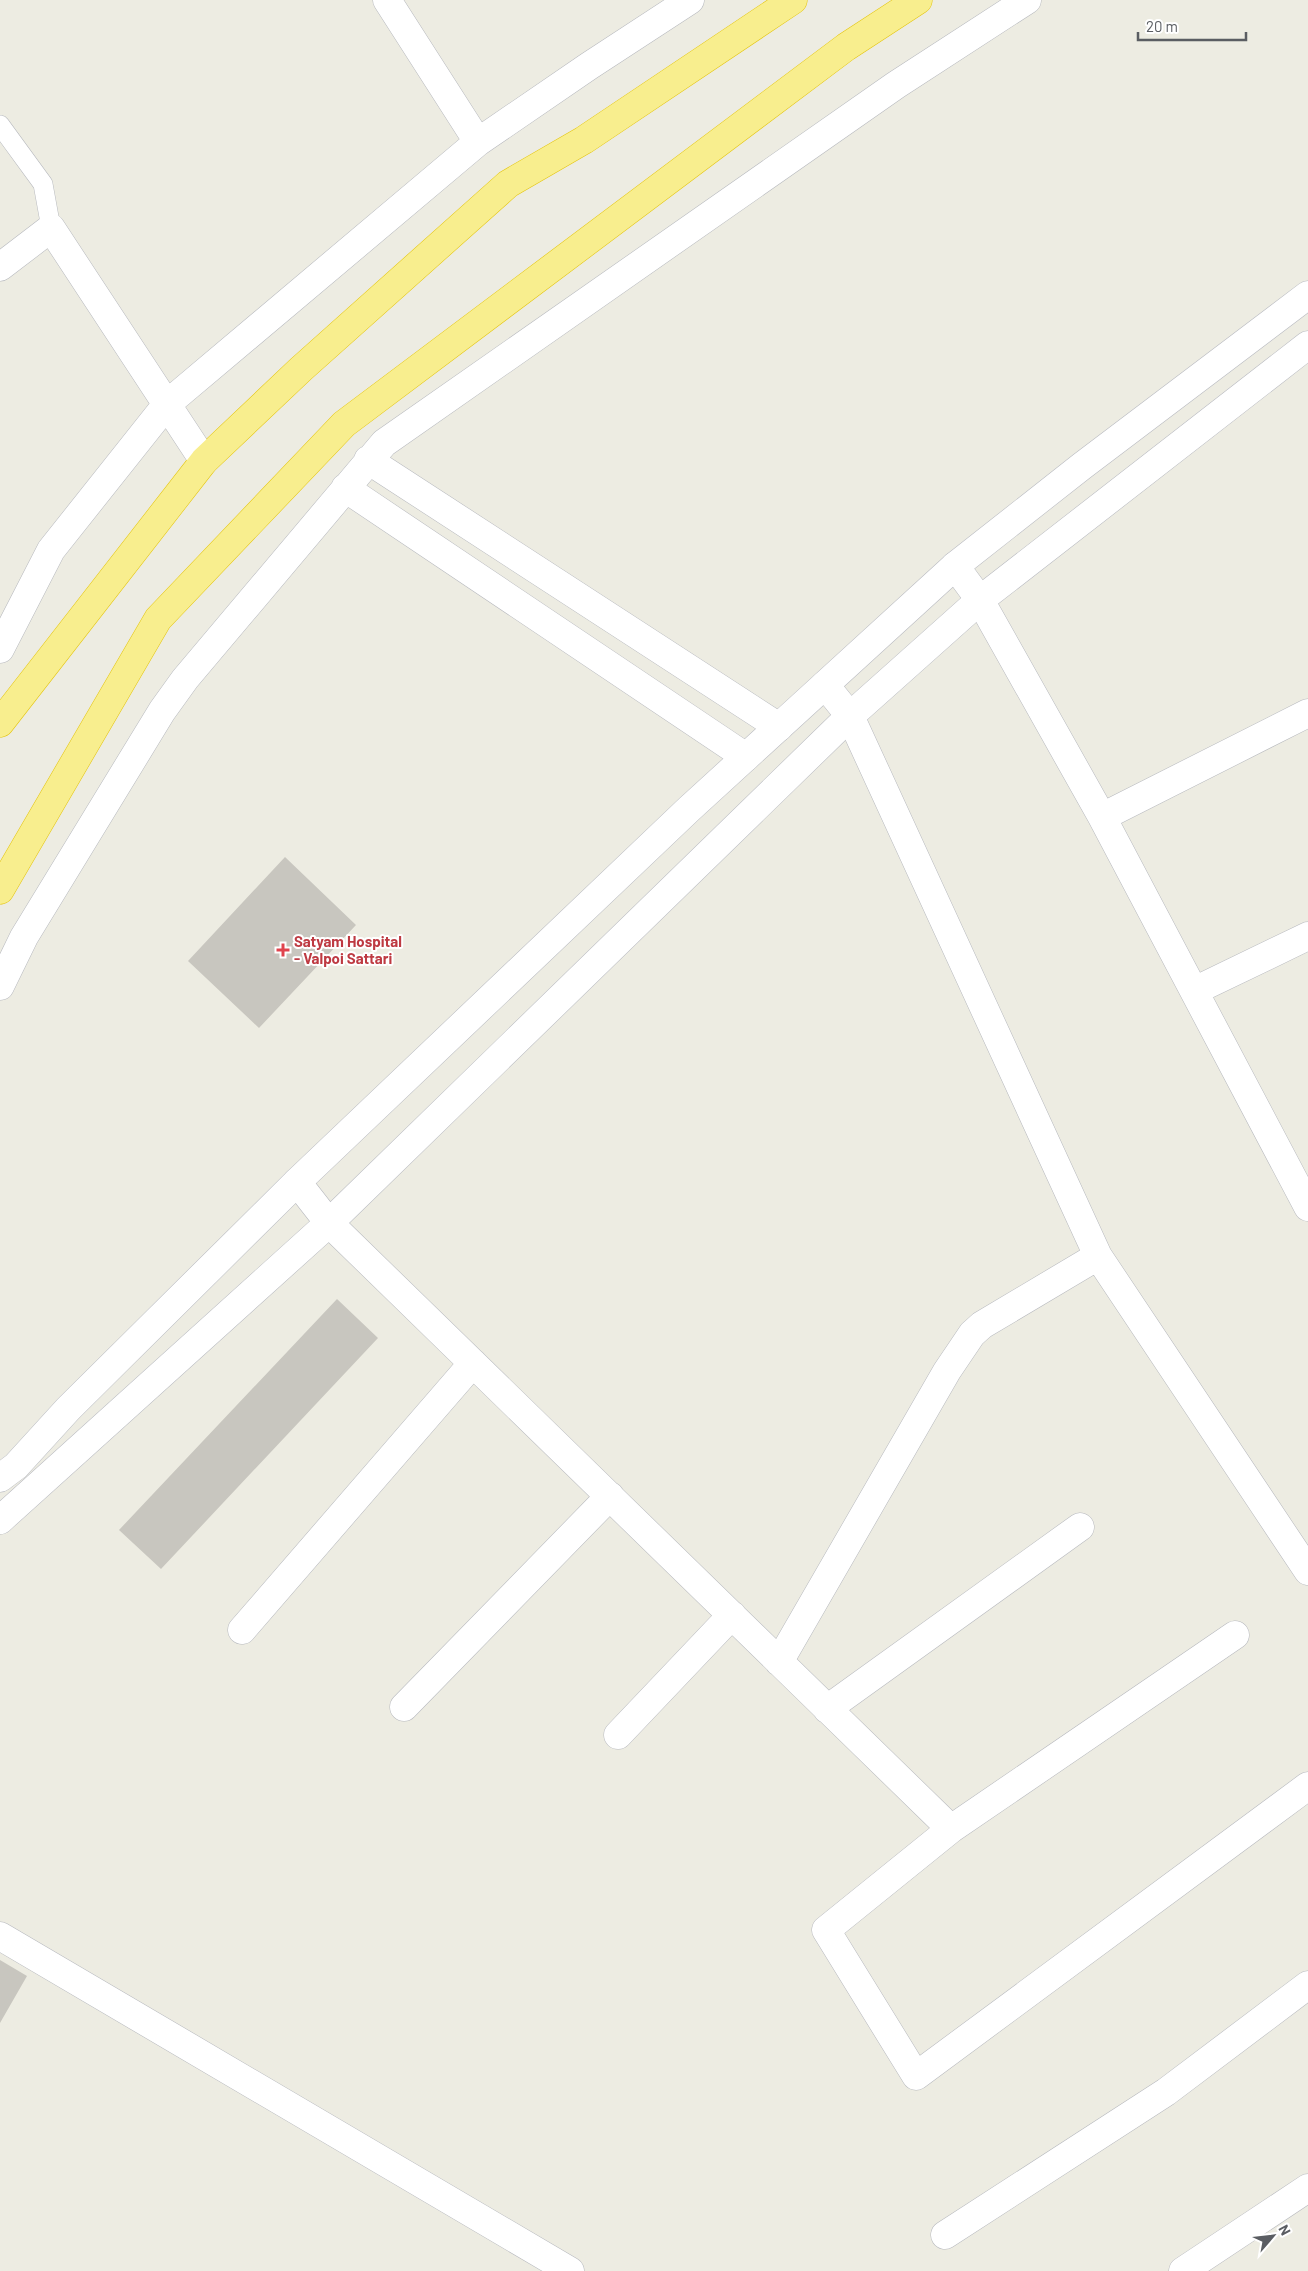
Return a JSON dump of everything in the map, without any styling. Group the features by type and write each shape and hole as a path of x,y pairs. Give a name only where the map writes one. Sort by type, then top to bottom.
{"highway":[{"path":"0,723 204,462 300,369 508,184 584,140 793,0"},
{"path":"0,890 158,619 344,424 846,47 918,0"}],"street":[{"path":"387,0 478,142"},
{"path":"0,649 51,550 167,404 478,142 690,0"},
{"path":"0,986 24,936 162,711 185,679 384,443 887,91 1027,0"},
{"path":"0,267 51,228 204,462"},
{"path":"0,1478 16,1466 74,1402 297,1182 746,757 955,566 1082,466 1308,295"},
{"path":"0,1520 329,1223 850,716 980,600 1308,344"},
{"path":"368,460 779,727"},
{"path":"345,488 746,757"},
{"path":"955,566 980,600 1102,817 1308,1207"},
{"path":"825,685 850,716 1098,1256 1308,1571"},
{"path":"1102,817 1308,713"},
{"path":"1194,991 1308,936"},
{"path":"297,1182 329,1223 951,1830"},
{"path":"779,1662 942,1380 972,1334 982,1325 1098,1256"},
{"path":"242,1630 473,1363"},
{"path":"404,1707 610,1496"},
{"path":"827,1709 1080,1528"},
{"path":"618,1735 732,1615"},
{"path":"1235,1635 951,1830 826,1930 916,2076 1308,1786"},
{"path":"0,1936 570,2271"},
{"path":"946,2236 1166,2092 1308,1985"},
{"path":"1182,2271 1308,2188"}],"lane":[{"path":"0,125 43,184 51,228"}],"building":[{"path":"285,857 356,925 259,1028 188,961"},
{"path":"337,1299 378,1338 161,1569 119,1530"},
{"path":"0,1960 27,1976 0,2023"}],"place":[{"name":"Satyam Hospital - Valpoi Sattari","path":"283,950"}]}
